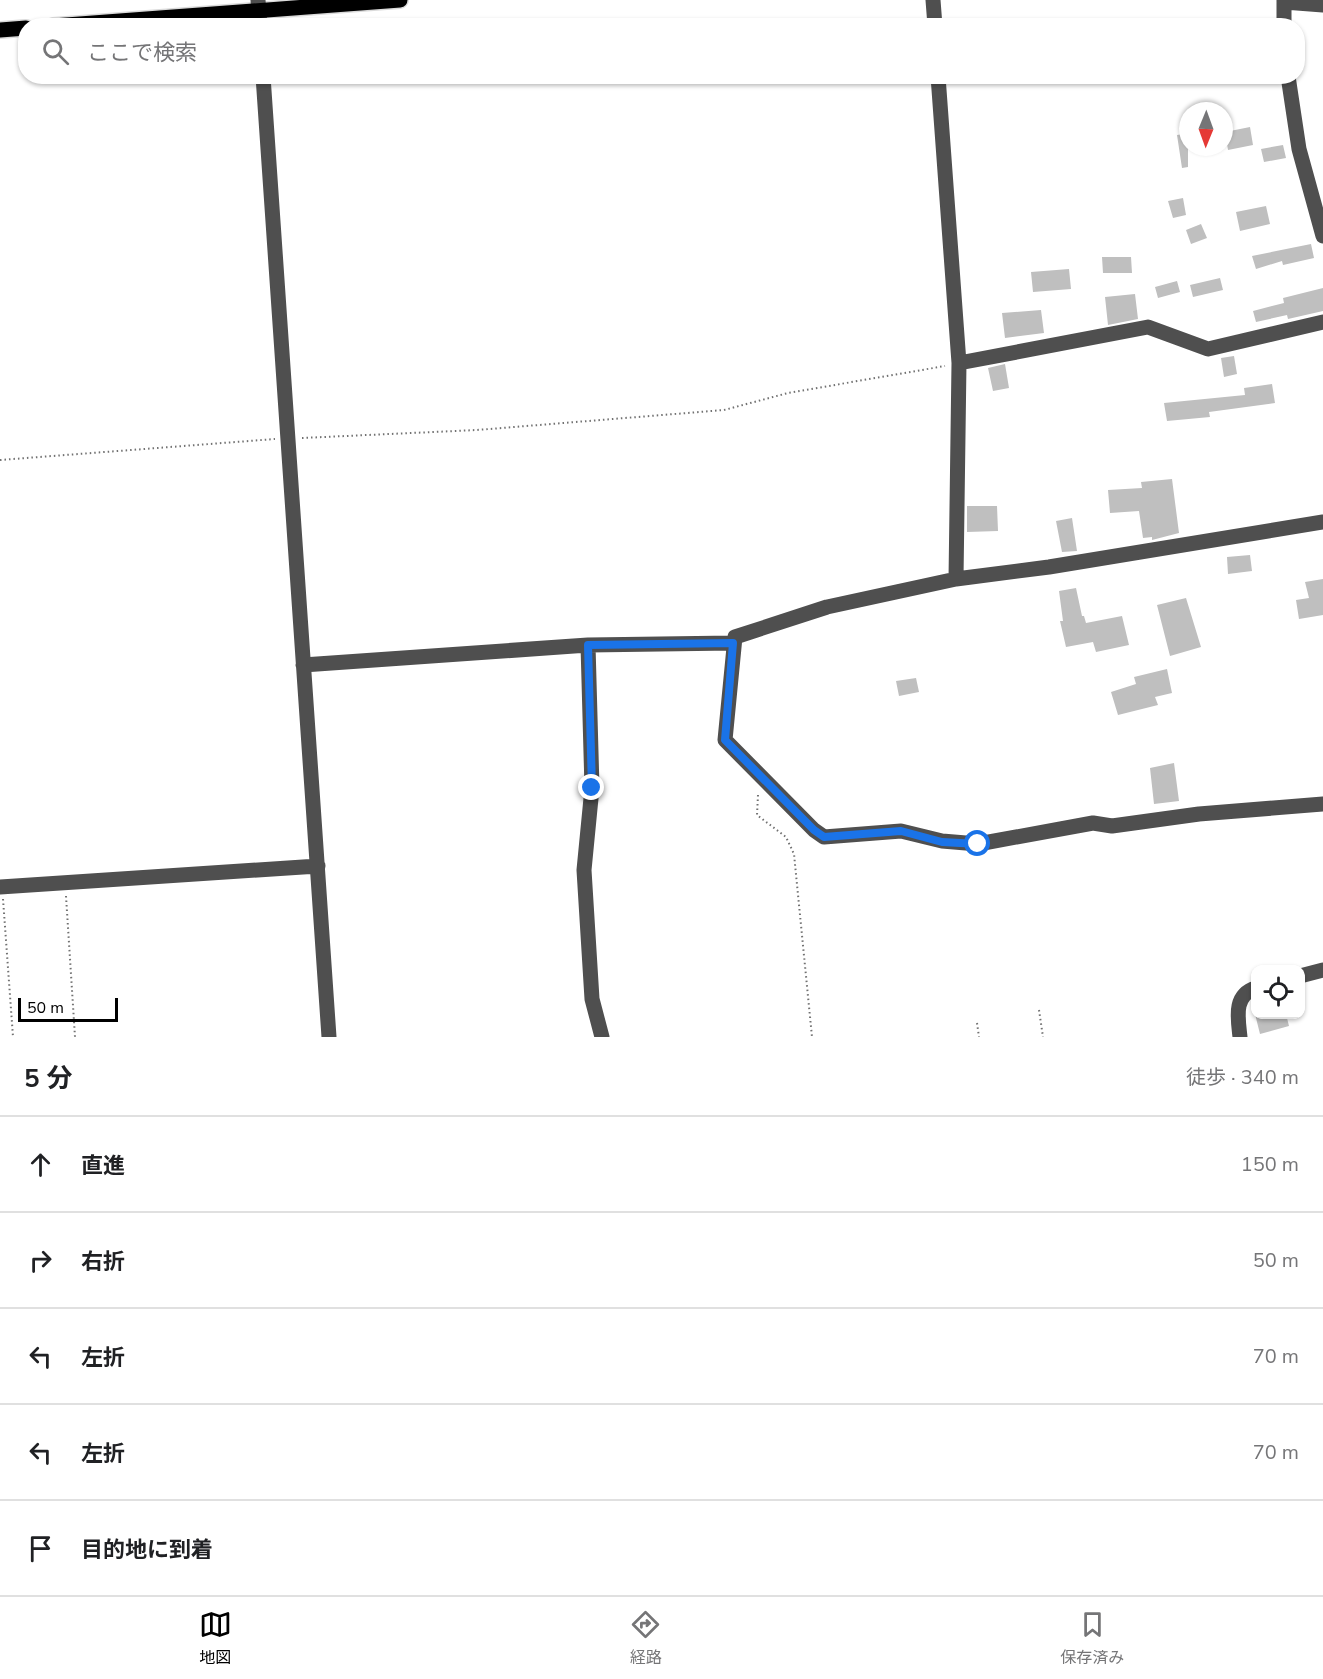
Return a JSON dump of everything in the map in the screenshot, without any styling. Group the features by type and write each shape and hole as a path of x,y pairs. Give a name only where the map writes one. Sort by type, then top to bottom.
{"main road":[{"path":"131,18 258,5 399,0"},
{"path":"0,30 18,29"}],"street":[{"path":"933,0 934,18"},
{"path":"1284,18 1284,1 1323,5"},
{"path":"264,84 330,1037"},
{"path":"939,84 959,363 956,579"},
{"path":"1289,84 1299,149 1323,236"},
{"path":"959,363 1148,327 1208,349 1323,322"},
{"path":"1323,522 1049,567 956,579 827,607 735,637 725,740 759,777 824,837 901,831 942,842 978,844 1092,823 1112,826 1199,814 1323,804"},
{"path":"303,665 588,645 733,643"},
{"path":"588,645 592,788 584,870 592,999 602,1037"},
{"path":"1,887 318,866"},
{"path":"1305,975 1323,970"},
{"path":"1240,1037 1239,1000 1243,994 1251,990"}],"path":[{"path":"0,460 288,438 477,430 724,410 788,393 959,363"},
{"path":"759,777 757,815 786,837 794,854 812,1037"},
{"path":"65,883 75,1037"},
{"path":"1,887 13,1037"},
{"path":"1039,1010 1043,1037"},
{"path":"977,1023 979,1037"}],"building":[{"path":"1250,127 1253,145 1233,149 1233,130"},
{"path":"1283,145 1286,158 1264,162 1261,149"},
{"path":"1180,156 1188,156 1188,167 1182,168"},
{"path":"1183,198 1186,215 1173,218 1168,201"},
{"path":"1266,206 1270,224 1240,231 1236,212"},
{"path":"1201,224 1207,238 1191,244 1186,230"},
{"path":"1311,244 1314,258 1283,265 1282,261 1256,269 1252,256"},
{"path":"1102,257 1131,257 1132,273 1103,273"},
{"path":"1069,269 1071,289 1033,292 1031,272"},
{"path":"1220,278 1223,290 1193,297 1190,285"},
{"path":"1177,281 1180,292 1158,298 1155,287"},
{"path":"1323,288 1323,311 1288,319 1287,315 1256,322 1253,311 1284,303 1283,298"},
{"path":"1135,294 1138,319 1108,325 1105,297"},
{"path":"1041,310 1044,333 1005,338 1002,313"},
{"path":"1234,356 1237,374 1224,377 1221,358"},
{"path":"1005,364 1009,388 993,391 988,368"},
{"path":"1272,384 1275,403 1209,412 1210,417 1167,421 1164,403 1245,395 1244,388"},
{"path":"1172,479 1179,533 1152,540 1152,537 1143,538 1139,511 1110,513 1108,490 1142,488 1141,482"},
{"path":"967,506 997,506 998,531 967,532"},
{"path":"1072,518 1077,551 1062,552 1056,521"},
{"path":"1250,555 1252,571 1228,574 1227,557"},
{"path":"1323,579 1323,615 1299,619 1296,600 1309,598 1305,582"},
{"path":"1076,588 1082,616 1086,623 1122,616 1129,645 1096,652 1093,642 1066,647 1060,621 1063,621 1059,591"},
{"path":"1186,598 1201,647 1170,656 1157,605"},
{"path":"1167,669 1172,693 1155,697 1158,705 1118,715 1111,692 1136,684 1134,677"},
{"path":"916,678 919,692 899,696 896,681"},
{"path":"1174,763 1179,801 1154,804 1150,768"},
{"path":"1256,1019 1287,1019 1289,1026 1260,1034"}],"route":[{"path":"592,788 588,645 733,643 725,740 759,777 814,830 824,837 901,831 942,842 978,844"}]}
